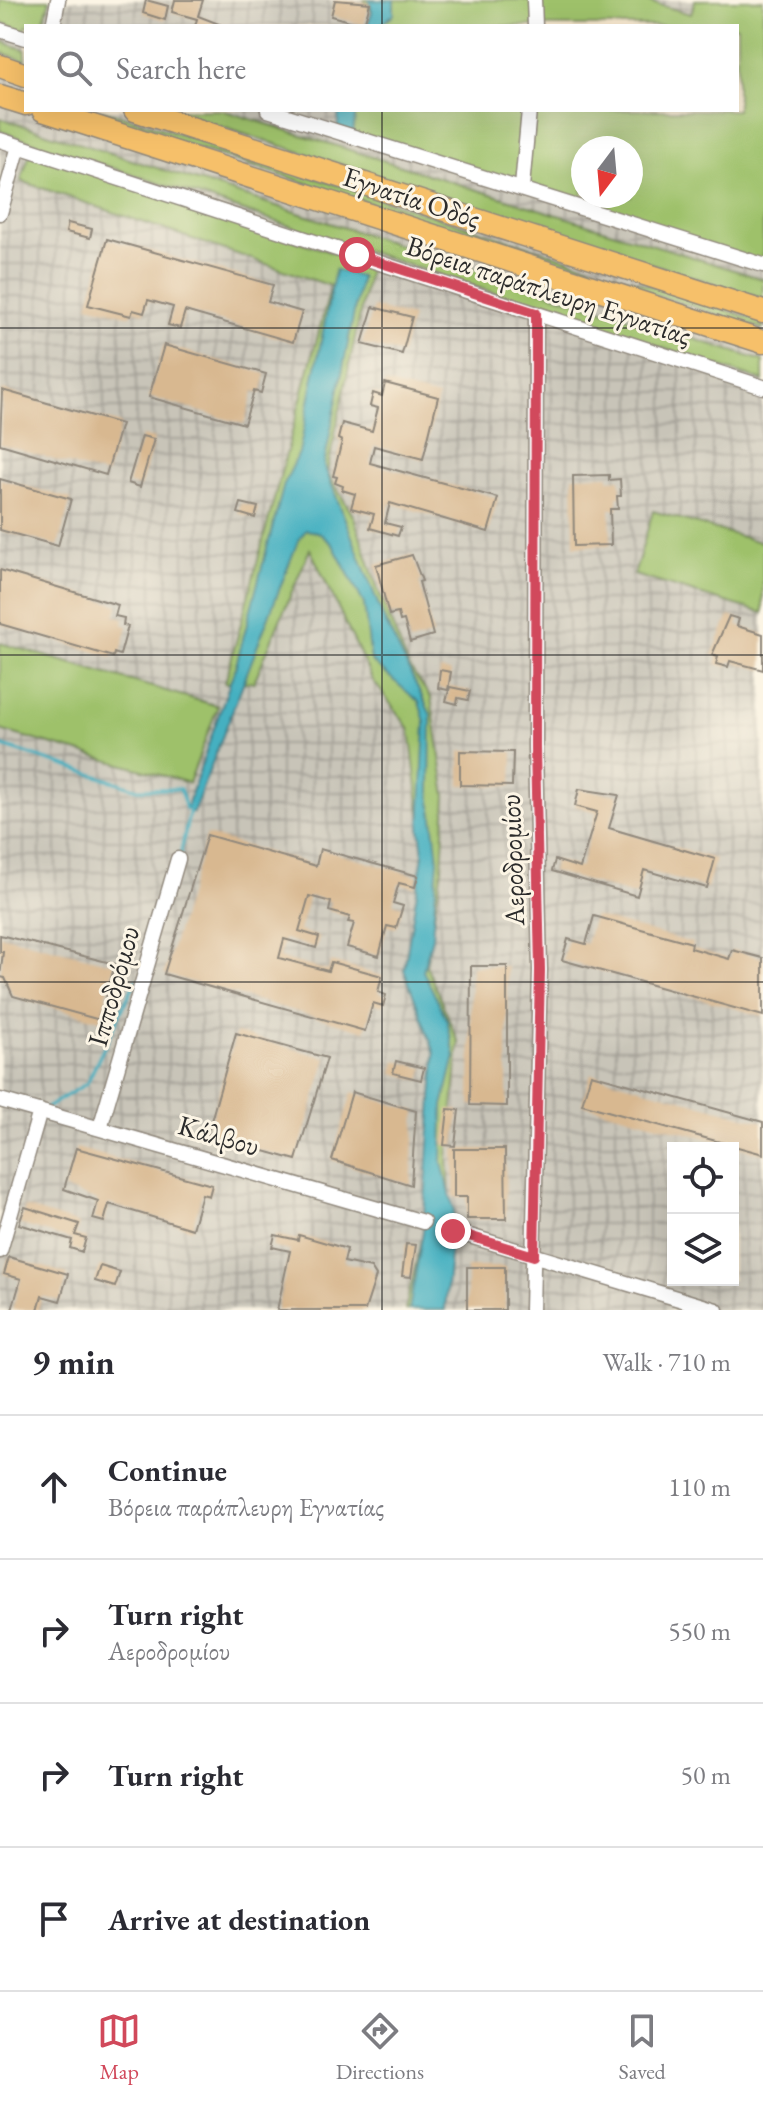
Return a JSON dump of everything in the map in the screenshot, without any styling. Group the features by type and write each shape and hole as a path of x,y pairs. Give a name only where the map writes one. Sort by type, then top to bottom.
{"highway":[{"path":"0,66 24,74"},
{"path":"0,96 24,103"},
{"name":"Εγνατία Οδός","path":"49,112 763,342"},
{"name":"Εγνατία Οδός","path":"141,112 763,312"}],"street":[{"path":"53,24 58,0"},
{"path":"534,0 535,24"},
{"path":"0,30 24,37"},
{"path":"275,112 763,265"},
{"path":"522,187 529,112"},
{"name":"Βόρεια παράπλευρη Εγνατίας","path":"0,140 763,387"},
{"path":"0,213 19,146"},
{"name":"Αεροδρομίου","path":"532,1310 540,970 535,748 536,313"},
{"name":"Ιπποδρόμου","path":"100,1128 178,859"},
{"name":"Κάλβου","path":"0,1100 423,1222"},
{"path":"0,1251 40,1111"},
{"path":"453,1231 716,1310"}],"shaded area":[{"path":"0,0 763,0 763,1310 0,1310"}],"green space":[{"path":"0,0 50,0 43,24 24,24 24,30 0,22"},
{"path":"364,0 642,0 691,14 695,0 763,0 763,262 590,208 643,208 643,136 571,136 571,202 353,134 347,112 739,112 739,24 372,24 374,16"},
{"path":"0,41 24,49 24,60 0,52"},
{"path":"85,112 110,112 763,322 763,329"},
{"path":"175,112 228,112 763,279 763,299"},
{"path":"0,118 763,361 763,381 0,131"},
{"path":"30,153 370,265 327,472 354,517 377,587 409,667 431,698 446,796 442,869 426,965 459,1043 448,1158 452,1234 442,1310 405,1310 424,1228 437,1051 406,959 426,863 410,730 372,679 310,549 254,682 225,683 331,286 21,181"},
{"path":"653,511 763,543 763,613 634,575"},
{"path":"0,643 218,706 189,783 0,730"}],"water":[{"path":"369,0 394,0 394,14 382,24 368,24 372,12"},
{"path":"339,112 356,112 353,134 337,131"},
{"path":"335,270 361,277 324,465 384,619 431,715 430,792 438,860 432,938 423,971 447,1020 455,1056 443,1106 442,1163 454,1209 445,1310 409,1310 423,1231 435,1054 404,970 423,854 420,829 425,722 419,702 371,661 364,604 333,545 318,532 306,530 298,541 193,813 186,809 236,665 284,484 299,453"}],"building":[{"path":"146,0 168,6 165,20 143,13"},
{"path":"175,0 203,0 198,16 219,24 196,24 197,19 172,12"},
{"path":"335,0 370,3 364,24 331,16"},
{"path":"68,223 92,229 90,238 66,232"},
{"path":"107,239 273,285 268,302 302,312 293,342 185,311 180,328 168,325 173,307 148,300 144,313 133,310 131,316 88,305"},
{"path":"373,307 412,317 402,354 362,344"},
{"path":"164,345 266,374 261,393 254,391 244,424 149,397"},
{"path":"385,383 438,397 423,459 374,446 370,463 498,498 488,532 390,503 385,523 401,527 398,536 370,528 374,514 351,508 355,494 342,490 343,486 335,483 337,477 333,476 342,441 338,439 342,423 372,431 378,408 370,406 373,393 382,396"},
{"path":"2,390 121,424 106,475 0,444"},
{"path":"142,436 154,439 140,487 128,483"},
{"path":"609,475 609,480 620,479 621,496 617,496 618,509 610,509 611,545 574,546 573,476"},
{"path":"0,479 71,499 58,546 0,530"},
{"path":"241,503 258,507 255,518 238,513"},
{"path":"412,555 422,581 419,582 433,635 410,642 404,620 400,621 398,613 389,615 376,565"},
{"path":"0,570 118,605 115,616 124,618 123,625 128,626 120,655 114,653 113,657 0,624"},
{"path":"729,616 739,619 737,626 763,634 763,670 730,661 728,667 716,664 718,657 712,655"},
{"path":"440,670 451,672 448,690 438,688"},
{"path":"450,687 470,691 468,700 458,698 457,704 446,701"},
{"path":"460,751 513,752 512,786 460,785"},
{"path":"579,789 619,795 609,828 715,859 707,888 644,870 637,896 552,871 555,860 580,868 597,812 575,806"},
{"path":"207,835 316,866 320,849 418,876 415,887 399,883 393,903 403,906 396,928 387,926 379,956 347,947 354,923 348,922 350,917 329,911 331,902 309,896 299,931 319,937 316,948 284,939 279,958 328,971 331,962 382,976 378,992 386,995 383,1006 373,1003 365,1031 164,974"},
{"path":"594,916 692,943 691,948 729,959 732,950 763,958 763,1016 562,960 568,939 586,944"},
{"path":"0,935 115,964 100,1020 13,996 5,978 0,977 3,952 0,952"},
{"path":"471,966 507,966 507,1106 470,1105"},
{"path":"236,1033 327,1058 296,1160 207,1135"},
{"path":"396,1061 424,1068 421,1080 393,1073"},
{"path":"591,1074 763,1122 763,1154 739,1147 739,1142 720,1142 582,1104"},
{"path":"352,1092 416,1111 411,1185 332,1160"},
{"path":"448,1109 459,1110 455,1146 444,1145"},
{"path":"76,1148 212,1185 209,1196 202,1194 192,1229 109,1204 104,1222 93,1219 98,1201 64,1189"},
{"path":"454,1149 505,1149 506,1219 467,1219 467,1197 454,1197"},
{"path":"25,1207 79,1224 75,1235 86,1238 82,1252 70,1248 72,1240 19,1224"},
{"path":"275,1235 298,1240 299,1235 347,1249 344,1262 371,1268 376,1276 365,1310 277,1310 290,1251 272,1247"},
{"path":"406,1244 416,1245 411,1277 402,1276"},
{"path":"9,1257 68,1274 60,1301 42,1296 38,1310 12,1310 21,1279 4,1274"},
{"path":"100,1266 120,1272 115,1287 95,1281"},
{"path":"467,1267 505,1267 505,1310 467,1310"}],"waterway":[{"path":"0,745 138,789 180,789 186,809"},
{"path":"180,856 190,809"},
{"path":"45,1109 87,1083 136,980"}],"route":[{"path":"357,255 536,313 535,748 540,970 534,1256 453,1231"}]}
